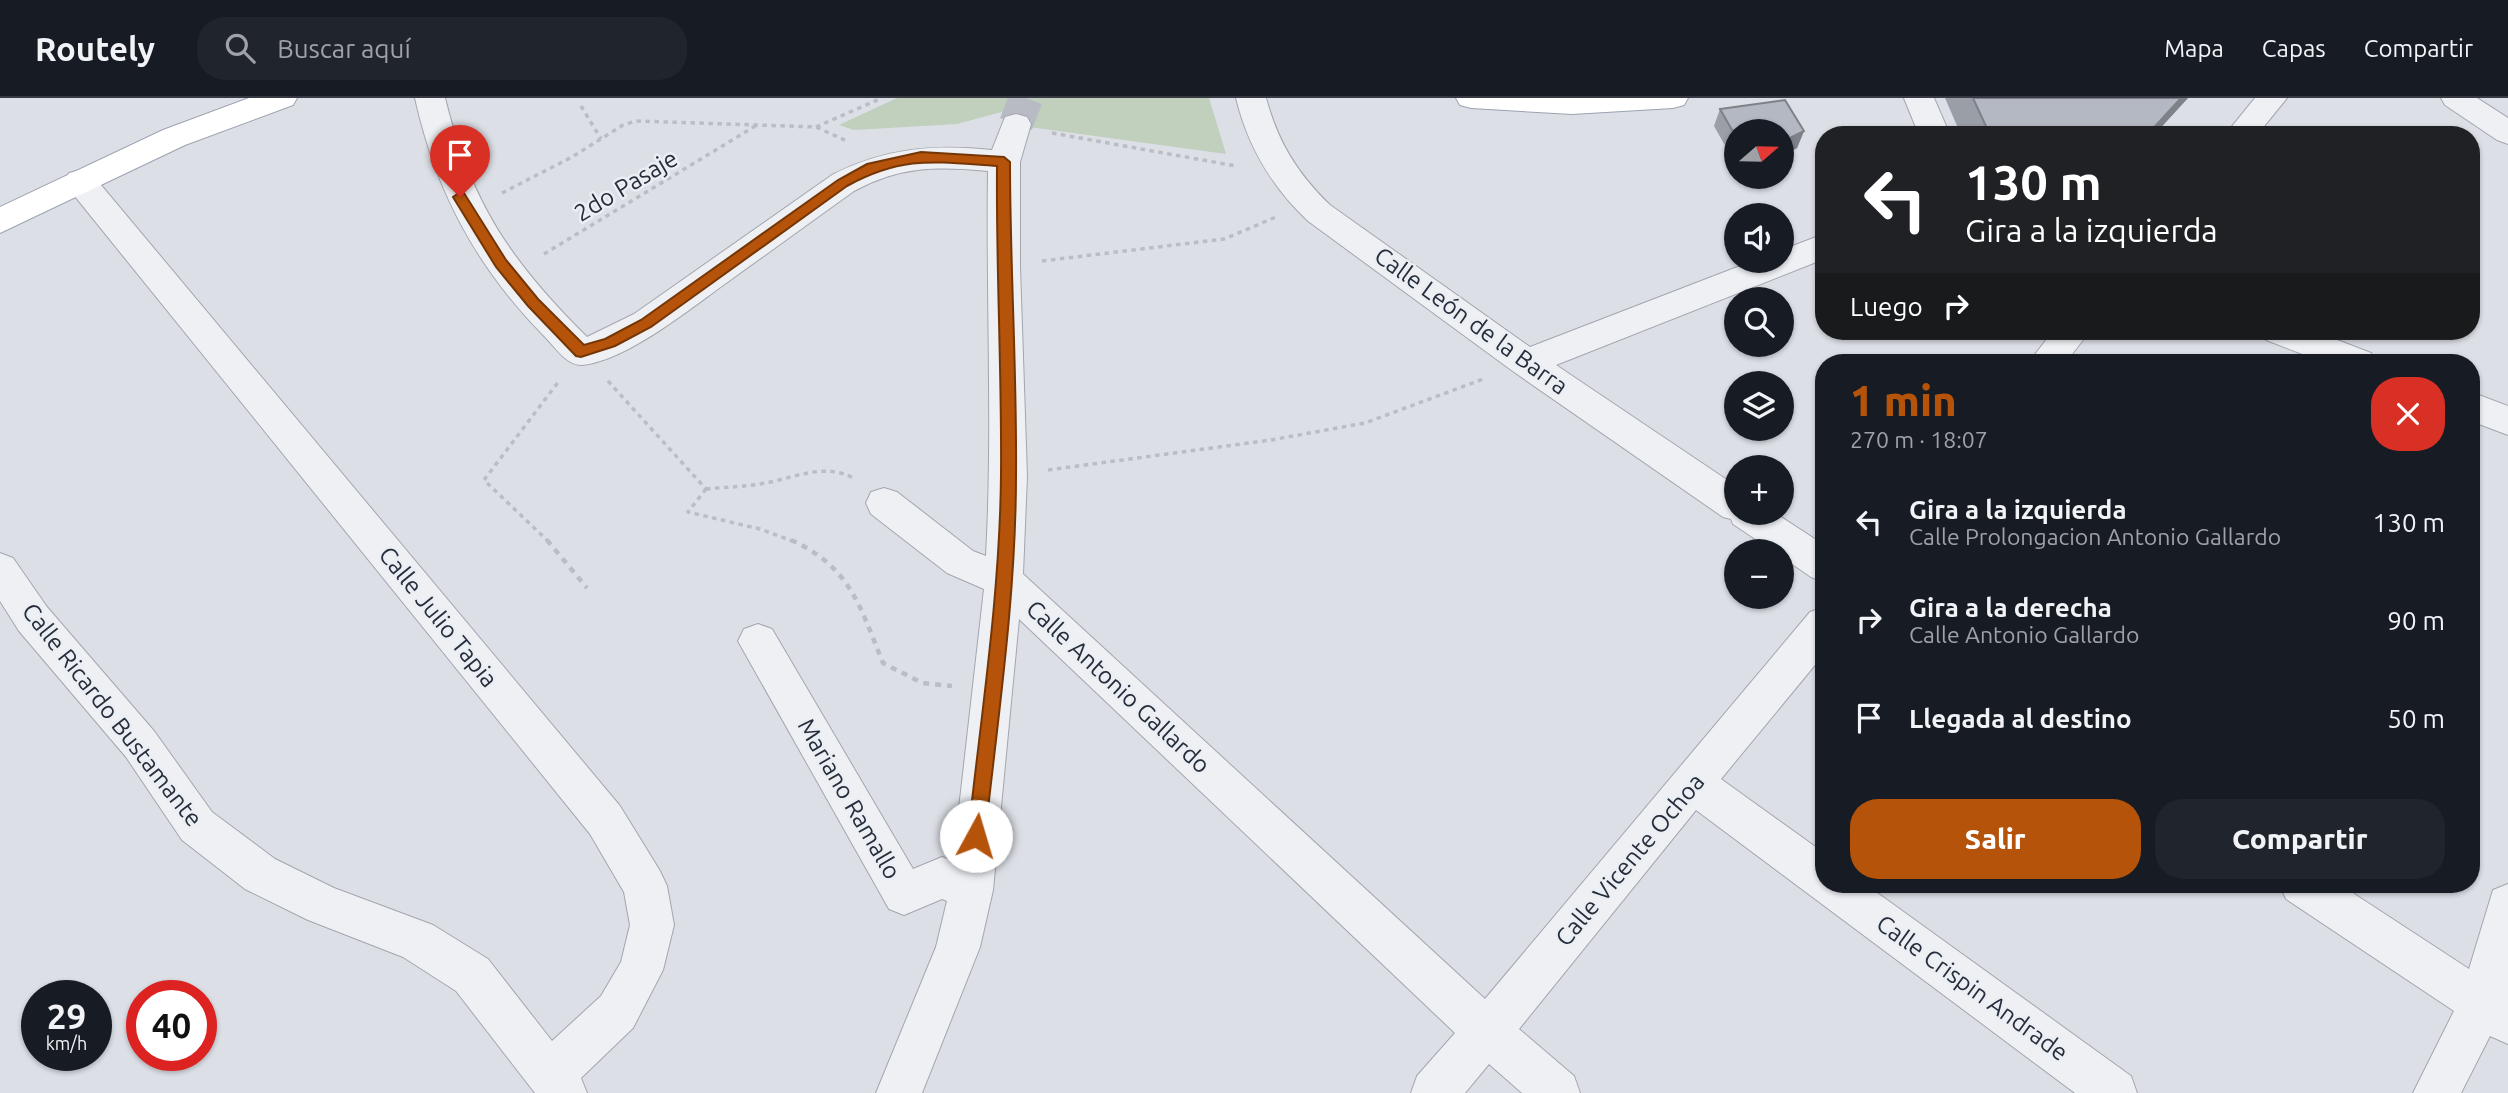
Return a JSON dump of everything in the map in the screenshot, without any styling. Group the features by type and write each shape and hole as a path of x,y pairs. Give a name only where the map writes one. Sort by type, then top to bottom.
{"main road":[{"path":"0,221 80,181 234,112 282,98"},
{"path":"1471,98 1513,103 1609,105 1672,98"}],"street":[{"path":"430,98 436,127 465,207 533,303 581,352 610,342 646,323 843,183 871,167 921,156 1004,162"},
{"name":"Calle León de la Barra","path":"1251,98 1264,145 1298,194 1319,213 1526,363 1724,498"},
{"path":"1919,98 1931,126"},
{"path":"2248,126 2272,98"},
{"path":"2456,98 2508,133"},
{"path":"899,1093 958,947 971,890 1004,580 1009,476 1003,267 1004,162 1016,125"},
{"name":"Calle Julio Tapia","path":"80,181 605,820 645,886 652,925 641,970 617,1012 558,1084"},
{"path":"1526,363 1815,250"},
{"path":"2053,354 2065,340"},
{"path":"2302,340 2338,354"},
{"path":"2480,410 2508,421"},
{"name":"Calle Antonio Gallardo","path":"884,503 960,562 1004,580 1487,1032 1557,1093"},
{"path":"1764,525 1815,560"},
{"name":"Calle Ricardo Bustamante","path":"0,569 33,619 140,744 197,826 260,874 323,905 417,940 472,975 558,1084"},
{"name":"Calle Vicente Ochoa","path":"1434,1093 1815,635"},
{"name":"Mariano Ramallo","path":"758,641 904,894 942,877 971,890"},
{"path":"1693,783 1815,872"},
{"name":"Calle Crispin Andrade","path":"1842,893 2114,1093"},
{"path":"2315,893 2495,1013"},
{"path":"2436,1093 2495,1013 2508,905"}],"path":[{"path":"816,127 881,98"},
{"path":"581,106 601,139"},
{"path":"465,207 510,190 636,121 816,127 850,142 871,167"},
{"name":"2do Pasaje","path":"510,274 732,143 757,125"},
{"path":"1016,125 1244,168"},
{"path":"1003,267 1223,239 1277,216 1270,206"},
{"path":"587,587 538,530 484,480 581,352 706,489"},
{"path":"1009,476 1271,440 1365,423 1526,363"},
{"path":"884,503 849,475 811,471 763,484 706,489 688,512 780,533 830,562 857,597 883,663 922,683 954,687"}],"green space":[{"path":"897,98 1209,98 1226,154 1029,127 1030,113 1009,110 957,124 854,130 839,125"}],"building":[{"path":"1973,98 2181,98 2155,126 1986,126"},
{"path":"1785,100 1804,131 1794,136 1794,119 1726,119 1720,109"}],"tunnel":[{"path":"1016,124 1026,98"}],"route":[{"path":"460,197 477,229 501,264 533,303 581,352 610,342 646,323 843,183 871,167 921,156 1004,162 1003,267 1009,476 1004,580 976,836"}]}
